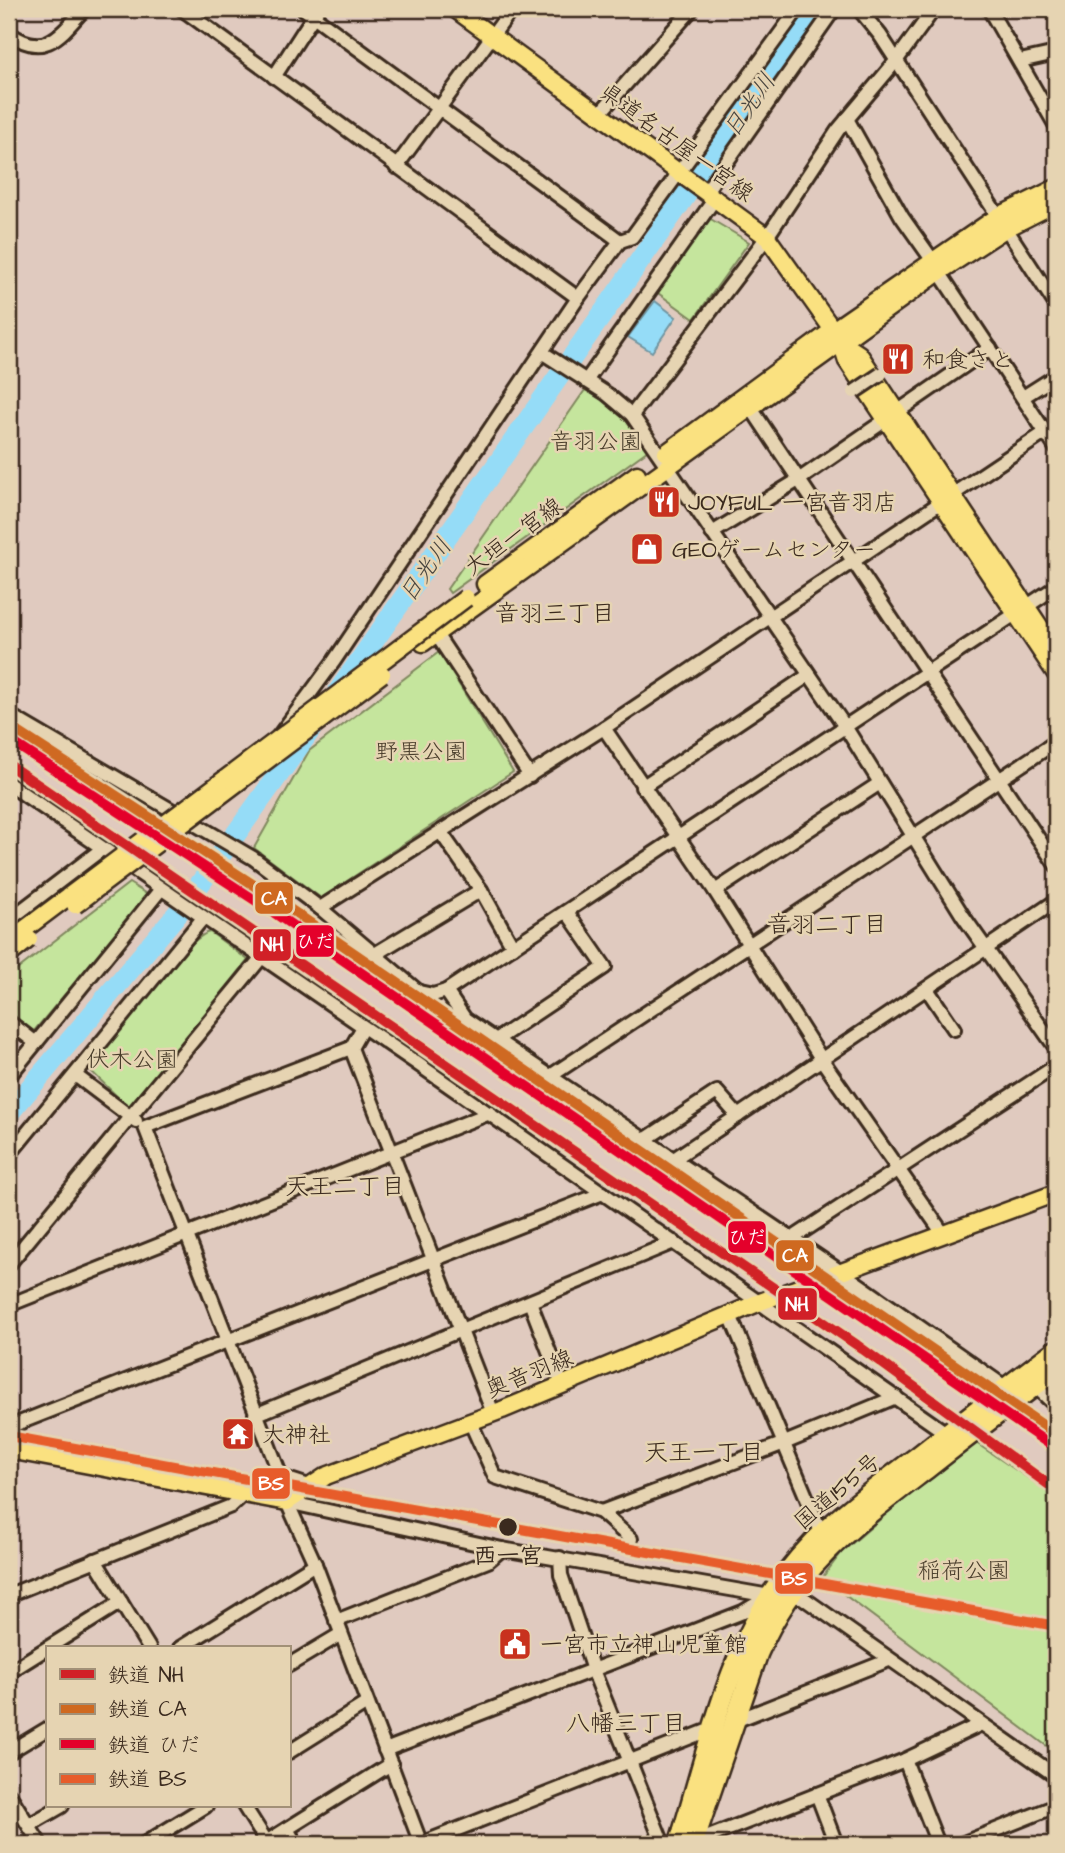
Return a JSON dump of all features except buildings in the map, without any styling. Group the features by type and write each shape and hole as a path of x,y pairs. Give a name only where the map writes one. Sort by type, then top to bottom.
{"highway":[{"name":"国道155号","path":"689,1844 714,1728 745,1642 770,1596 821,1532 1056,1350"},
{"name":"国道155号","path":"689,1844 770,1626 791,1595 844,1532 1056,1370"}],"main road":[{"name":"県道名古屋一宮線","path":"455,9 684,173 767,237 837,336 859,354 892,416 1022,611 1056,674"},
{"name":"大垣一宮線","path":"9,955 665,461 837,336 1056,188"},
{"name":"大垣一宮線","path":"1001,223 1056,203"},
{"name":"大垣一宮線","path":"9,941 466,598 665,461 751,408 837,336"},
{"name":"県道名古屋一宮線","path":"1022,611 1056,651"},
{"name":"奥音羽線","path":"287,1502 309,1486 760,1302 844,1274 1056,1193"},
{"path":"9,1450 287,1502"}],"street":[{"path":"9,33 30,46 37,46 53,40 84,9"},
{"path":"182,9 578,299"},
{"path":"396,167 440,111 512,9"},
{"path":"600,113 692,9"},
{"path":"183,818 268,752 334,661 578,299 620,241 632,237 684,173 798,9"},
{"path":"583,380 834,9"},
{"path":"859,9 1056,304"},
{"path":"632,415 767,237 847,119 896,61 934,9"},
{"path":"989,9 1056,126"},
{"path":"274,77 312,11 440,111 620,241"},
{"path":"1020,61 1056,53"},
{"path":"847,119 902,217 1056,448"},
{"path":"712,533 800,479 990,348"},
{"path":"543,354 632,415 846,728 986,949 1056,1048"},
{"path":"854,392 881,374"},
{"path":"1023,397 1056,376"},
{"path":"751,408 926,674 1056,865"},
{"path":"320,908 442,834 604,728 1046,432"},
{"path":"9,715 253,858 320,908 419,992 433,995 446,991 567,912 765,777 846,728 1056,587"},
{"path":"430,638 530,776"},
{"path":"642,787 809,675"},
{"path":"604,728 715,891 821,1059 944,1234"},
{"path":"549,1077 1056,741"},
{"path":"715,891 880,783"},
{"path":"9,784 674,1242 946,1433"},
{"path":"442,834 481,890 513,947"},
{"path":"9,920 102,849"},
{"path":"375,954 481,890"},
{"path":"9,1076 163,891"},
{"path":"671,1161 1056,901"},
{"path":"496,1040 605,967 567,912"},
{"path":"9,1155 201,917"},
{"path":"9,1264 261,958"},
{"path":"927,989 954,1029"},
{"path":"446,991 465,1019 671,1161 844,1274 1005,1387"},
{"path":"9,1022 36,1043"},
{"path":"145,1127 351,1048 363,1027"},
{"path":"351,1048 493,1413"},
{"path":"795,1242 796,1236 1056,1066"},
{"path":"75,1075 145,1127 281,1478 309,1486"},
{"path":"643,1141 717,1092 738,1116"},
{"path":"9,1305 489,1114"},
{"path":"9,1427 603,1193"},
{"path":"255,1415 674,1242"},
{"path":"530,1302 562,1385"},
{"path":"730,1315 821,1532"},
{"path":"1035,1386 1056,1406"},
{"path":"601,1512 782,1444 896,1397"},
{"path":"470,1421 495,1478 601,1512 631,1539"},
{"path":"9,1595 231,1506 245,1493"},
{"path":"287,1502 502,1549 770,1596 802,1597 1056,1776"},
{"path":"287,1502 315,1564 421,1844 714,1728"},
{"path":"336,1620 488,1561 502,1549"},
{"path":"560,1558 561,1575 593,1670 663,1844"},
{"path":"95,1560 148,1646"},
{"path":"183,1646 315,1564"},
{"path":"385,1750 743,1612 770,1596"},
{"path":"51,1646 121,1602"},
{"path":"290,1664 341,1634"},
{"path":"9,1672 46,1649"},
{"path":"735,1721 889,1660"},
{"path":"290,1751 367,1703"},
{"path":"689,1844 905,1760 981,1724"},
{"path":"9,1752 46,1730"},
{"path":"905,1760 938,1844"},
{"path":"245,1808 267,1843 391,1764"},
{"path":"9,1794 40,1844"},
{"path":"817,1794 836,1844"},
{"path":"961,1844 1056,1806"},
{"path":"29,1825 59,1808"},
{"path":"144,1844 203,1808"},
{"path":"286,1829 296,1844"}],"green space":[{"path":"704,215 749,242 694,319 651,288"},
{"name":"音羽公園","path":"585,390 605,401 621,415 651,448 450,593 447,589"},
{"name":"野黒公園","path":"439,652 513,772 321,898 254,848 309,751"},
{"path":"129,883 148,895 34,1031 9,1012 9,976"},
{"name":"伏木公園","path":"210,932 248,960 130,1109 87,1067 183,951"},
{"name":"稲荷公園","path":"976,1443 1056,1497 1056,1753 822,1578 842,1552 932,1475"}],"water":[{"path":"655,301 676,317 652,352 628,337"}],"waterway":[{"name":"日光川","path":"333,699 816,9"},
{"name":"日光川","path":"9,1113 187,902 314,725"}],"rail line":[{"name":"CA","path":"9,726 274,898 1056,1434"},
{"name":"ひだ","path":"9,740 267,908 1049,1444"},
{"name":"NH","path":"9,765 857,1345 1056,1490"},
{"name":"BS","path":"9,1436 1056,1626"}],"place":[{"name":"和食さと","path":"898,359"},
{"name":"JOYFUL 一宮音羽店","path":"664,502"},
{"name":"GEOゲームセンター","path":"647,549"},
{"name":"大神社","path":"238,1434"},
{"name":"西一宮","path":"508,1527"},
{"name":"一宮市立神山児童館","path":"515,1644"}],"district":[{"name":"音羽三丁目","path":"555,613"},
{"name":"音羽二丁目","path":"827,924"},
{"name":"天王二丁目","path":"345,1186"},
{"name":"天王一丁目","path":"704,1452"},
{"name":"八幡三丁目","path":"626,1723"}]}
